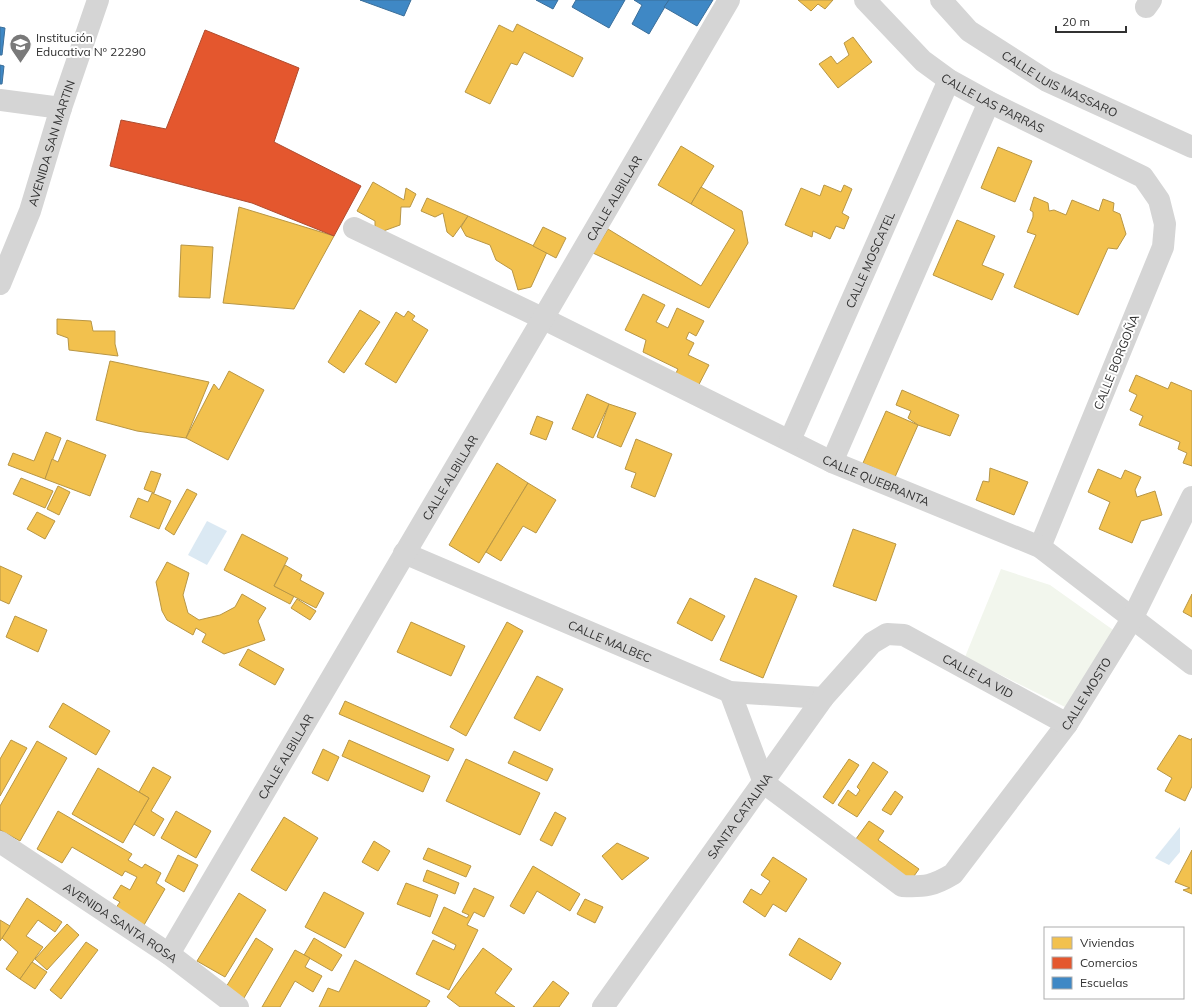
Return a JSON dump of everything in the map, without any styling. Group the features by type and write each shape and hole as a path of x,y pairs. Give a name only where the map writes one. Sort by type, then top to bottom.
{"street":[{"name":"AVENIDA SAN MARTIN","path":"0,284 30,211 61,108 98,0"},
{"name":"CALLE ALBILLAR","path":"170,954 404,553 544,319 729,0"},
{"name":"CALLE LAS PARRAS","path":"865,0 923,60 949,80 988,102 1143,176"},
{"name":"CALLE LUIS MASSARO","path":"941,0 969,31 1047,81 1192,146"},
{"name":"CALLE MOSCATEL","path":"790,440 949,80"},
{"path":"0,100 61,108"},
{"path":"832,462 988,102"},
{"name":"CALLE BORGOÑA","path":"1040,547 1163,248 1165,224 1160,200 1143,176"},
{"name":"CALLE QUEBRANTA","path":"354,228 544,319 832,462 1040,547 1192,664"},
{"name":"CALLE MOSTO","path":"764,783 902,886 920,887 936,884 953,874 1067,724 1132,619 1192,497"},
{"name":"CALLE MALBEC","path":"404,553 730,692 824,698"},
{"name":"CALLE LA VID","path":"887,634 904,636 1067,724"},
{"name":"SANTA CATALINA","path":"603,1007 824,698 872,643 887,634"},
{"path":"730,692 764,783"},
{"name":"AVENIDA SANTA ROSA","path":"0,842 170,954 238,1007"}],"shaded area":[{"path":"207,521 227,531 207,565 188,555"},
{"path":"1001,569 1050,585 1116,632 1071,710 965,657"},
{"path":"1180,827 1180,852 1169,865 1155,858"}],"building: Viviendas":[{"path":"798,0 833,0 825,9 818,4 811,11"},
{"path":"517,24 583,58 573,77 524,52 517,65 511,63 490,104 465,92 499,25 513,32"},
{"path":"853,37 872,62 838,88 819,64 831,56 837,64 849,55 844,43"},
{"path":"681,146 714,166 691,204 658,185"},
{"path":"998,147 1032,161 1015,202 981,188"},
{"path":"373,182 404,200 406,188 416,194 410,207 401,207 400,225 375,234 375,221 357,211"},
{"path":"824,185 841,192 844,185 852,189 842,213 849,217 844,229 836,226 830,239 813,231 812,237 785,225 801,188 820,196"},
{"path":"701,187 742,211 748,243 709,308 593,253 608,229 701,286 735,230 691,204"},
{"path":"1034,197 1048,203 1049,211 1054,210 1066,215 1072,200 1099,211 1103,199 1114,203 1113,211 1120,214 1126,234 1117,249 1108,248 1078,315 1014,287 1036,235 1027,232 1033,217 1033,212 1030,210"},
{"path":"427,198 468,216 453,237 447,232 443,213 435,217 421,211"},
{"path":"239,207 334,236 294,309 223,303"},
{"path":"468,216 547,252 531,287 518,290 512,270 496,260 490,245 466,236 461,227"},
{"path":"957,220 995,236 982,265 1004,274 992,300 933,275"},
{"path":"543,227 566,238 556,258 533,246"},
{"path":"181,245 213,247 210,298 179,297"},
{"path":"643,294 665,305 656,322 668,328 677,308 704,321 696,336 689,332 686,339 694,343 688,355 709,365 695,392 672,381 678,369 643,352 646,340 625,330"},
{"path":"360,310 380,322 344,373 328,362"},
{"path":"408,311 415,316 412,320 428,330 396,383 365,364 396,312 404,317"},
{"path":"57,319 91,321 93,331 115,331 115,344 118,356 69,350 68,338 57,334"},
{"path":"110,361 209,382 186,438 137,431 96,420"},
{"path":"229,371 264,390 228,460 186,438 214,384 219,390"},
{"path":"1136,375 1168,389 1171,382 1192,391 1192,466 1183,463 1187,453 1178,449 1180,442 1139,425 1143,416 1130,410 1137,395 1129,391"},
{"path":"902,390 959,415 950,436 918,425 908,418 911,411 896,405"},
{"path":"587,394 609,404 593,438 572,429"},
{"path":"609,404 636,413 621,447 597,437"},
{"path":"886,411 918,425 895,477 863,463"},
{"path":"537,416 553,422 546,440 530,434"},
{"path":"46,432 61,438 45,479 8,465 13,453 34,461"},
{"path":"636,439 672,454 655,497 631,487 636,473 625,469"},
{"path":"67,440 106,455 90,496 45,479 52,459 58,462"},
{"path":"497,463 528,483 479,563 449,545"},
{"path":"990,468 1028,482 1014,515 976,500 983,481 989,482"},
{"path":"1098,469 1121,479 1125,470 1141,477 1135,490 1137,497 1155,491 1162,515 1141,521 1132,543 1099,529 1110,502 1088,492"},
{"path":"151,471 161,474 154,493 144,489"},
{"path":"21,478 53,491 45,508 13,494"},
{"path":"528,483 556,500 536,533 523,526 501,561 486,552"},
{"path":"58,486 70,492 59,515 47,509"},
{"path":"187,489 197,494 174,535 165,529"},
{"path":"152,493 171,501 159,529 130,517 138,498 148,502"},
{"path":"37,512 55,521 45,539 27,529"},
{"path":"853,529 896,544 876,601 833,586"},
{"path":"242,534 288,558 274,586 294,596 290,604 224,570"},
{"path":"167,562 189,573 183,595 188,613 199,620 220,615 235,607 242,594 266,608 258,621 265,640 224,654 202,642 206,634 196,628 193,635 167,620 162,611 156,582"},
{"path":"285,565 302,575 300,580 324,593 316,608 274,586"},
{"path":"0,566 22,576 9,604 0,600"},
{"path":"755,578 797,596 763,678 720,660"},
{"path":"1192,594 1192,617 1183,612"},
{"path":"690,598 725,616 712,641 677,623"},
{"path":"297,599 316,611 310,620 291,608"},
{"path":"15,616 47,630 38,652 6,637"},
{"path":"411,622 465,646 451,676 397,652"},
{"path":"507,622 523,631 466,736 450,727"},
{"path":"248,649 284,669 275,685 239,665"},
{"path":"537,676 563,689 540,731 514,718"},
{"path":"345,701 454,749 448,761 339,714"},
{"path":"63,703 110,731 96,755 49,727"},
{"path":"1179,735 1191,740 1192,738 1192,786 1185,801 1165,791 1172,778 1157,769"},
{"path":"11,740 27,748 0,796 0,759"},
{"path":"349,740 430,776 423,792 342,756"},
{"path":"37,741 67,758 20,841 0,830 0,806"},
{"path":"323,749 339,757 328,781 312,773"},
{"path":"514,751 553,769 547,781 508,763"},
{"path":"466,759 540,793 520,835 446,801"},
{"path":"849,759 859,765 833,804 823,797"},
{"path":"873,762 888,772 857,817 838,805 848,790 856,796 860,790 857,787"},
{"path":"153,767 171,777 151,811 164,819 154,836 134,824 149,798 139,792"},
{"path":"98,768 149,798 123,843 72,814"},
{"path":"895,791 903,797 891,815 882,810"},
{"path":"58,811 132,854 128,860 142,868 145,864 161,873 156,883 165,889 144,925 115,909 120,902 113,898 121,885 130,890 137,877 125,871 122,876 72,847 62,863 37,849"},
{"path":"176,811 211,831 196,858 161,838"},
{"path":"555,812 566,818 552,846 540,840"},
{"path":"284,817 318,838 286,891 251,870"},
{"path":"869,821 884,831 878,840 919,869 909,883 853,843"},
{"path":"374,841 390,851 378,871 362,862"},
{"path":"617,843 649,858 622,880 602,856"},
{"path":"428,848 471,866 466,877 423,859"},
{"path":"1192,850 1192,894 1183,890 1190,888 1175,882"},
{"path":"178,855 198,865 184,892 165,881"},
{"path":"773,857 807,879 786,912 773,904 765,917 743,902 751,889 761,895 770,881 761,875"},
{"path":"533,866 580,894 570,911 537,891 524,914 510,906"},
{"path":"427,870 459,883 455,894 423,881"},
{"path":"406,883 438,895 430,917 397,904"},
{"path":"474,888 494,897 484,917 474,912 467,925 478,930 449,990 416,974 433,940 454,950 456,945 432,933 444,907 467,918 469,915 462,912"},
{"path":"324,892 364,913 345,948 305,927"},
{"path":"239,893 266,910 225,977 197,961"},
{"path":"27,898 62,922 55,932 38,920 26,936 43,947 20,979 6,969 18,952 2,938"},
{"path":"585,899 603,907 595,923 577,914"},
{"path":"0,920 10,926 0,941"},
{"path":"67,924 79,935 47,970 35,959"},
{"path":"256,938 273,949 241,1003 223,992"},
{"path":"314,938 342,955 332,971 304,955"},
{"path":"799,938 841,963 831,980 789,955"},
{"path":"86,942 98,950 61,999 50,990"},
{"path":"483,948 512,969 495,993 515,1007 460,1007 447,997"},
{"path":"295,950 310,958 305,967 322,976 313,992 295,981 280,1007 262,1007"},
{"path":"355,960 430,1001 426,1007 319,1007 328,988 339,992"},
{"path":"32,962 47,972 35,989 20,979"},
{"path":"553,981 569,993 559,1007 533,1007"}],"building: Comercios":[{"path":"205,30 299,68 274,142 361,186 334,236 252,203 110,166 121,120 166,129"}],"building: Escuelas":[{"path":"360,0 411,0 404,16"},
{"path":"536,0 558,0 553,9"},
{"path":"576,0 625,0 609,28 572,7"},
{"path":"634,0 669,0 649,34 632,24 642,5"},
{"path":"669,0 713,0 697,26 664,7"},
{"path":"0,27 5,28 2,55 0,55"},
{"path":"0,65 4,66 2,84 0,84"}],"place":[{"name":"Institución Educativa Nº 22290","path":"20,64"}]}
